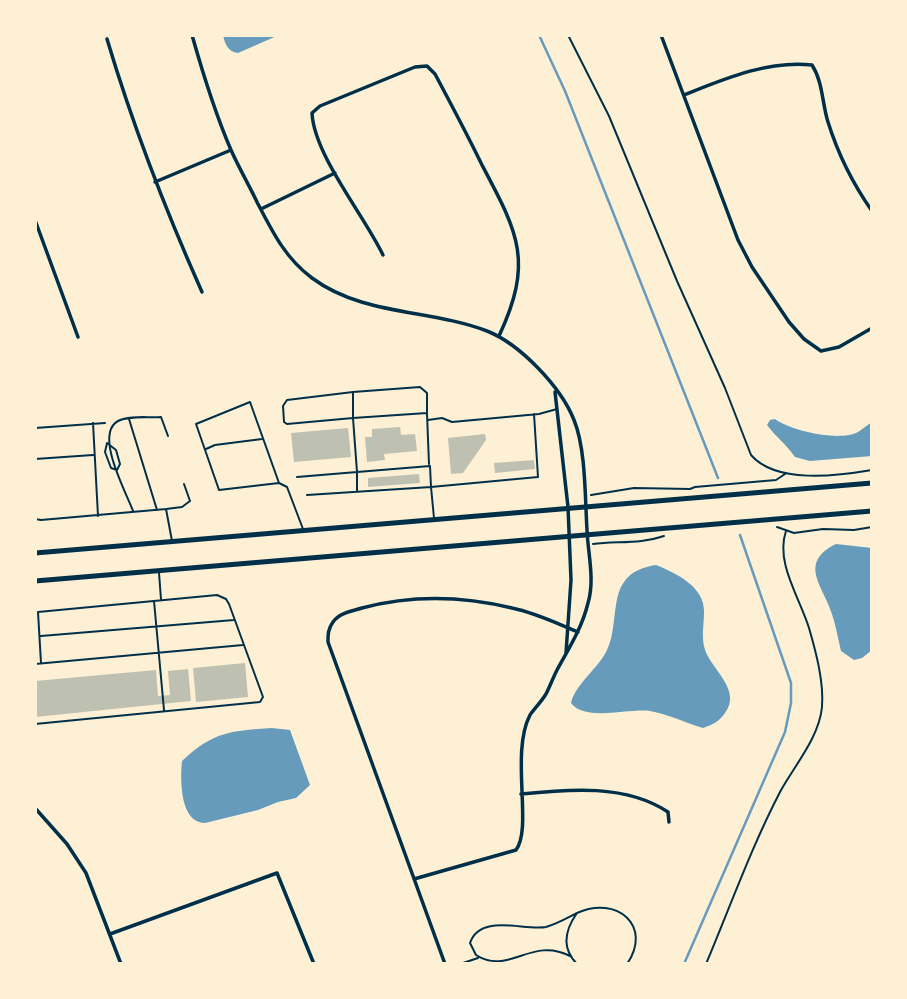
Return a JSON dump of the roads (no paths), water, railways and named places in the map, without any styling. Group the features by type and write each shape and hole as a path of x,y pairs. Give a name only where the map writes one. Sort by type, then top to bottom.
{"main road":[{"path":"35,552 872,483"},
{"path":"35,581 872,511"}],"street":[{"path":"192,35 231,150 276,239 290,259 333,292 354,301 466,325 499,336 532,361 569,408 575,422 586,506 592,579 590,600 578,632 545,695 530,716 523,736 520,844 516,850 414,879"},
{"path":"661,35 738,240 752,267 789,322 804,340 821,351 839,347 872,328"},
{"path":"107,39 155,182 202,292"},
{"path":"684,95 747,71 799,63 813,65 818,74 836,145 872,211"},
{"path":"383,255 374,235 335,173 313,125 312,113 320,106 415,66 427,66 435,74 515,231 517,287 499,336"},
{"path":"155,182 231,150"},
{"path":"261,209 335,173"},
{"path":"35,220 78,337"},
{"path":"555,390 568,507 572,580 566,655"},
{"path":"445,964 328,642 328,632 334,620 347,612 374,605 442,598 515,608 556,621 578,632"},
{"path":"521,794 567,790 622,794 658,805 668,811 669,822"},
{"path":"35,807 67,844 86,873 121,964"},
{"path":"110,934 277,873 314,964"}],"lane":[{"path":"427,413 287,424 282,412 287,400 420,387 427,393 434,519"},
{"path":"354,392 357,492"},
{"path":"279,483 250,402 196,424 219,490 279,483 287,487 303,530"},
{"path":"428,419 442,418 452,422 558,409"},
{"path":"307,495 538,477 534,414"},
{"path":"133,512 107,443 109,430 116,422 129,418 161,417 168,436"},
{"path":"129,418 157,510"},
{"path":"35,428 105,423"},
{"path":"93,424 98,516"},
{"path":"205,450 215,445 263,439"},
{"path":"107,443 116,450 121,464 117,470"},
{"path":"35,460 94,455"},
{"path":"297,477 430,466"},
{"path":"35,519 98,516 181,507 190,501 184,484"},
{"path":"166,509 172,541"},
{"path":"159,571 161,600"},
{"path":"35,724 260,702 263,697 226,599 217,595 38,612 41,663"},
{"path":"154,601 164,711"},
{"path":"40,636 235,620"},
{"path":"35,664 244,645"}],"water":[{"path":"223,35 279,35 238,53 228,47"},
{"path":"775,419 792,428 840,436 858,432 872,422 872,456 810,461 795,457 767,425 770,420"},
{"path":"836,544 872,548 872,650 862,658 854,660 841,651 832,614 816,576 818,559 824,551"},
{"path":"656,565 688,582 700,595 704,612 705,650 728,688 729,705 725,713 716,722 703,728 650,711 586,712 571,703 577,689 607,650 620,589 624,582 638,570"},
{"path":"272,728 290,730 310,785 296,798 258,810 205,823 191,816 183,799 182,761 193,751 224,734"}],"waterway":[{"path":"539,35 565,91 718,478"},
{"path":"684,964 785,732 791,703 791,683 740,535"}]}
